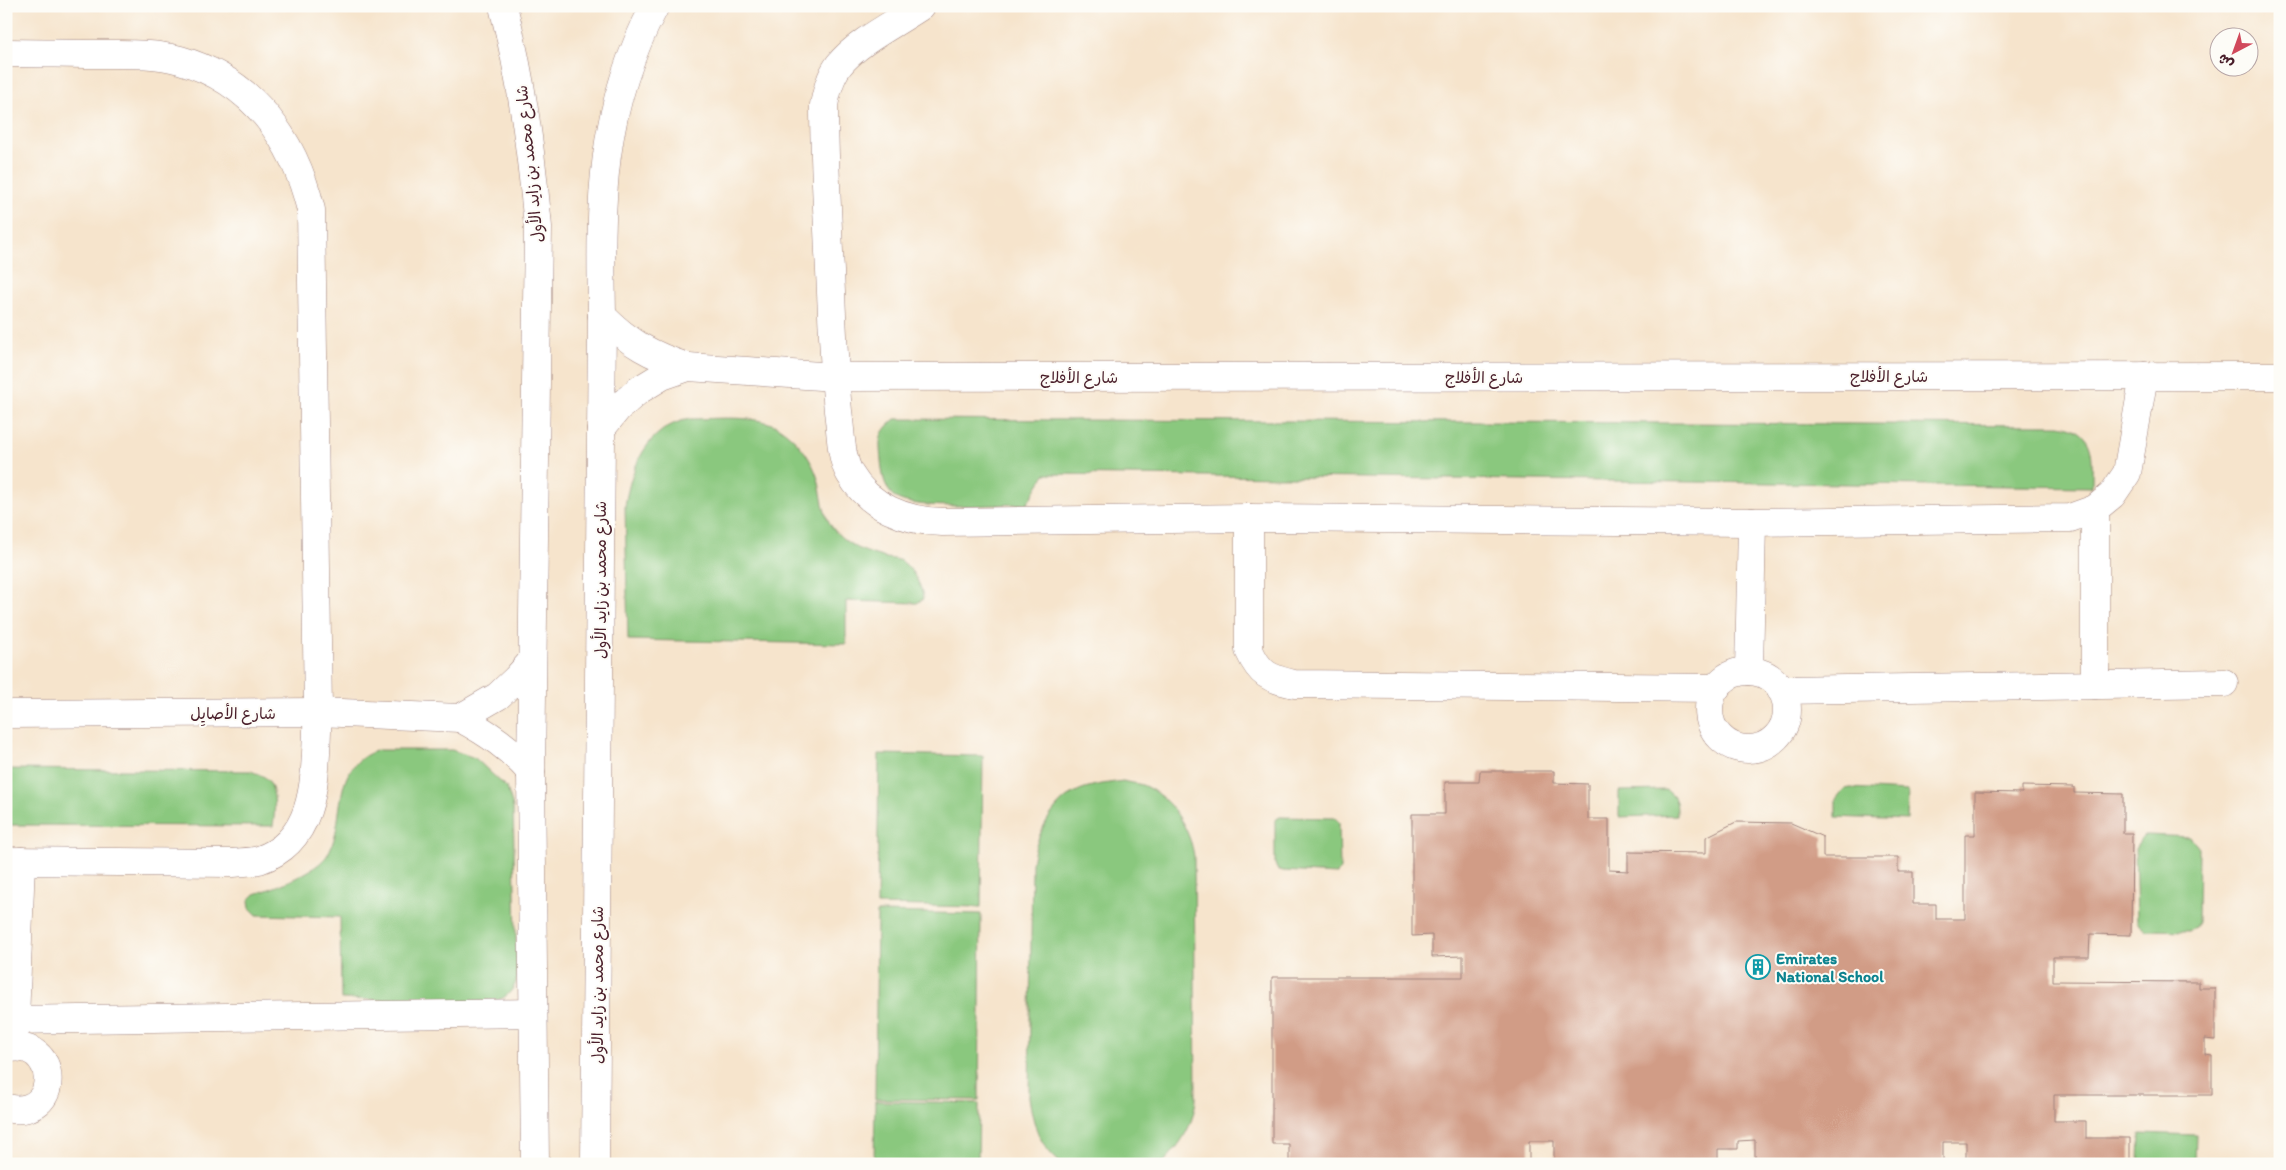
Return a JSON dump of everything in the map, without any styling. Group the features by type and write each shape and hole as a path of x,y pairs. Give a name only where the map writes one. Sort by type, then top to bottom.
{"street":[{"name":"شارع محمد بن زايد الأول","path":"504,6 517,61 530,142 538,227 531,772 534,1164"},
{"name":"شارع محمد بن زايد الأول","path":"596,1164 602,316 600,224 606,154 618,93 642,31 655,6"},
{"path":"921,6 849,54 839,65 826,92 824,120 835,378 842,447 848,472 861,491 880,505 900,516 922,522 1249,518 1752,522 2070,518 2095,509 2112,495 2127,474 2144,376"},
{"path":"6,54 150,55 180,60 210,72 237,88 279,130 294,155 304,182 311,210 318,712 313,787 309,811 298,831 281,848 258,860 232,863 14,861 10,1048 34,1052 42,1059 48,1078 47,1088 35,1104 26,1109 6,1108"},
{"name":"شارع الأفلاج","path":"602,316 620,334 641,348 664,360 688,367 835,378 2280,376"},
{"name":"شارع الأفلاج","path":"600,429 618,408 639,390 662,376 688,367"},
{"path":"2095,509 2095,685"},
{"path":"1249,518 1249,650 1256,666 1271,679 1294,684 1716,688"},
{"path":"1749,671 1752,522"},
{"path":"460,718 498,696 516,680 532,661"},
{"path":"1749,671 1773,680 1781,690 1786,701 1787,714 1784,727 1776,738 1766,745 1754,749 1741,749 1728,745 1712,725 1709,712 1710,700 1716,688 1725,679 1736,673 1749,671"},
{"path":"1781,690 2224,683"},
{"name":"شارع الأصايِل","path":"6,714 318,712 460,718"},
{"path":"460,718 497,739 516,754 531,772"},
{"path":"11,1020 533,1013"}],"green space":[{"path":"690,419 748,419 771,424 787,433 804,450 812,464 818,479 825,513 831,526 847,542 859,549 903,562 917,580 923,599 917,603 846,601 846,644 628,640 625,506 632,477 644,451 652,440 663,430 675,423"},
{"path":"895,419 2059,425 2080,432 2090,446 2092,455 2092,487 1045,474 1027,504 939,506 907,502 896,498 886,486 882,470 880,441 885,428"},
{"path":"378,750 452,750 475,758 507,788 513,807 517,979 509,993 501,999 485,1002 341,999 340,917 257,915 250,908 249,900 255,894 306,873 328,854 334,840 345,781 352,768 362,758"},
{"path":"879,754 983,756 981,907 877,905"},
{"path":"6,769 251,771 266,778 272,788 275,808 273,826 6,825"},
{"path":"1123,781 1142,785 1152,790 1170,805 1183,824 1192,845 1194,856 1196,1099 1189,1127 1175,1149 1162,1164 1062,1164 1048,1150 1038,1134 1029,1097 1032,864 1037,841 1042,830 1055,809 1064,800 1085,788"},
{"path":"1844,789 1908,791 1907,820 1836,817 1836,799"},
{"path":"1666,790 1676,801 1677,815 1619,817 1619,791"},
{"path":"1280,817 1335,818 1339,822 1340,870 1337,874 1277,869 1275,864 1275,820"},
{"path":"2147,835 2190,837 2199,848 2198,922 2195,928 2189,931 2146,930 2137,922 2135,849 2142,838"},
{"path":"877,912 981,914 979,1100 875,1099"},
{"path":"875,1101 979,1103 978,1164 874,1164"},
{"path":"2140,1133 2196,1135 2195,1164 2139,1164"}],"building":[{"name":"Emirates National School","path":"1480,771 1554,771 1554,783 1588,784 1588,819 1609,819 1609,870 1628,871 1628,852 1706,853 1706,837 1736,822 1791,823 1823,837 1823,857 1898,857 1898,872 1913,872 1913,904 1936,904 1936,919 1965,919 1965,835 1975,835 1975,792 2022,793 2022,786 2074,787 2074,793 2123,794 2123,833 2132,833 2131,935 2090,934 2089,957 2053,957 2053,981 2199,982 2199,988 2215,988 2215,1040 2205,1039 2205,1054 2212,1055 2212,1095 2054,1095 2054,1121 2086,1121 2086,1138 2130,1138 2130,1164 1966,1164 1966,1142 1943,1142 1943,1164 1755,1164 1755,1140 1738,1141 1738,1149 1718,1149 1718,1164 1554,1164 1554,1141 1529,1141 1529,1164 1289,1164 1289,1144 1272,1144 1272,977 1463,977 1463,956 1432,957 1432,935 1412,936 1412,814 1445,814 1445,782 1479,782"}],"place":[{"name":"Emirates National School","path":"1758,967"}]}
